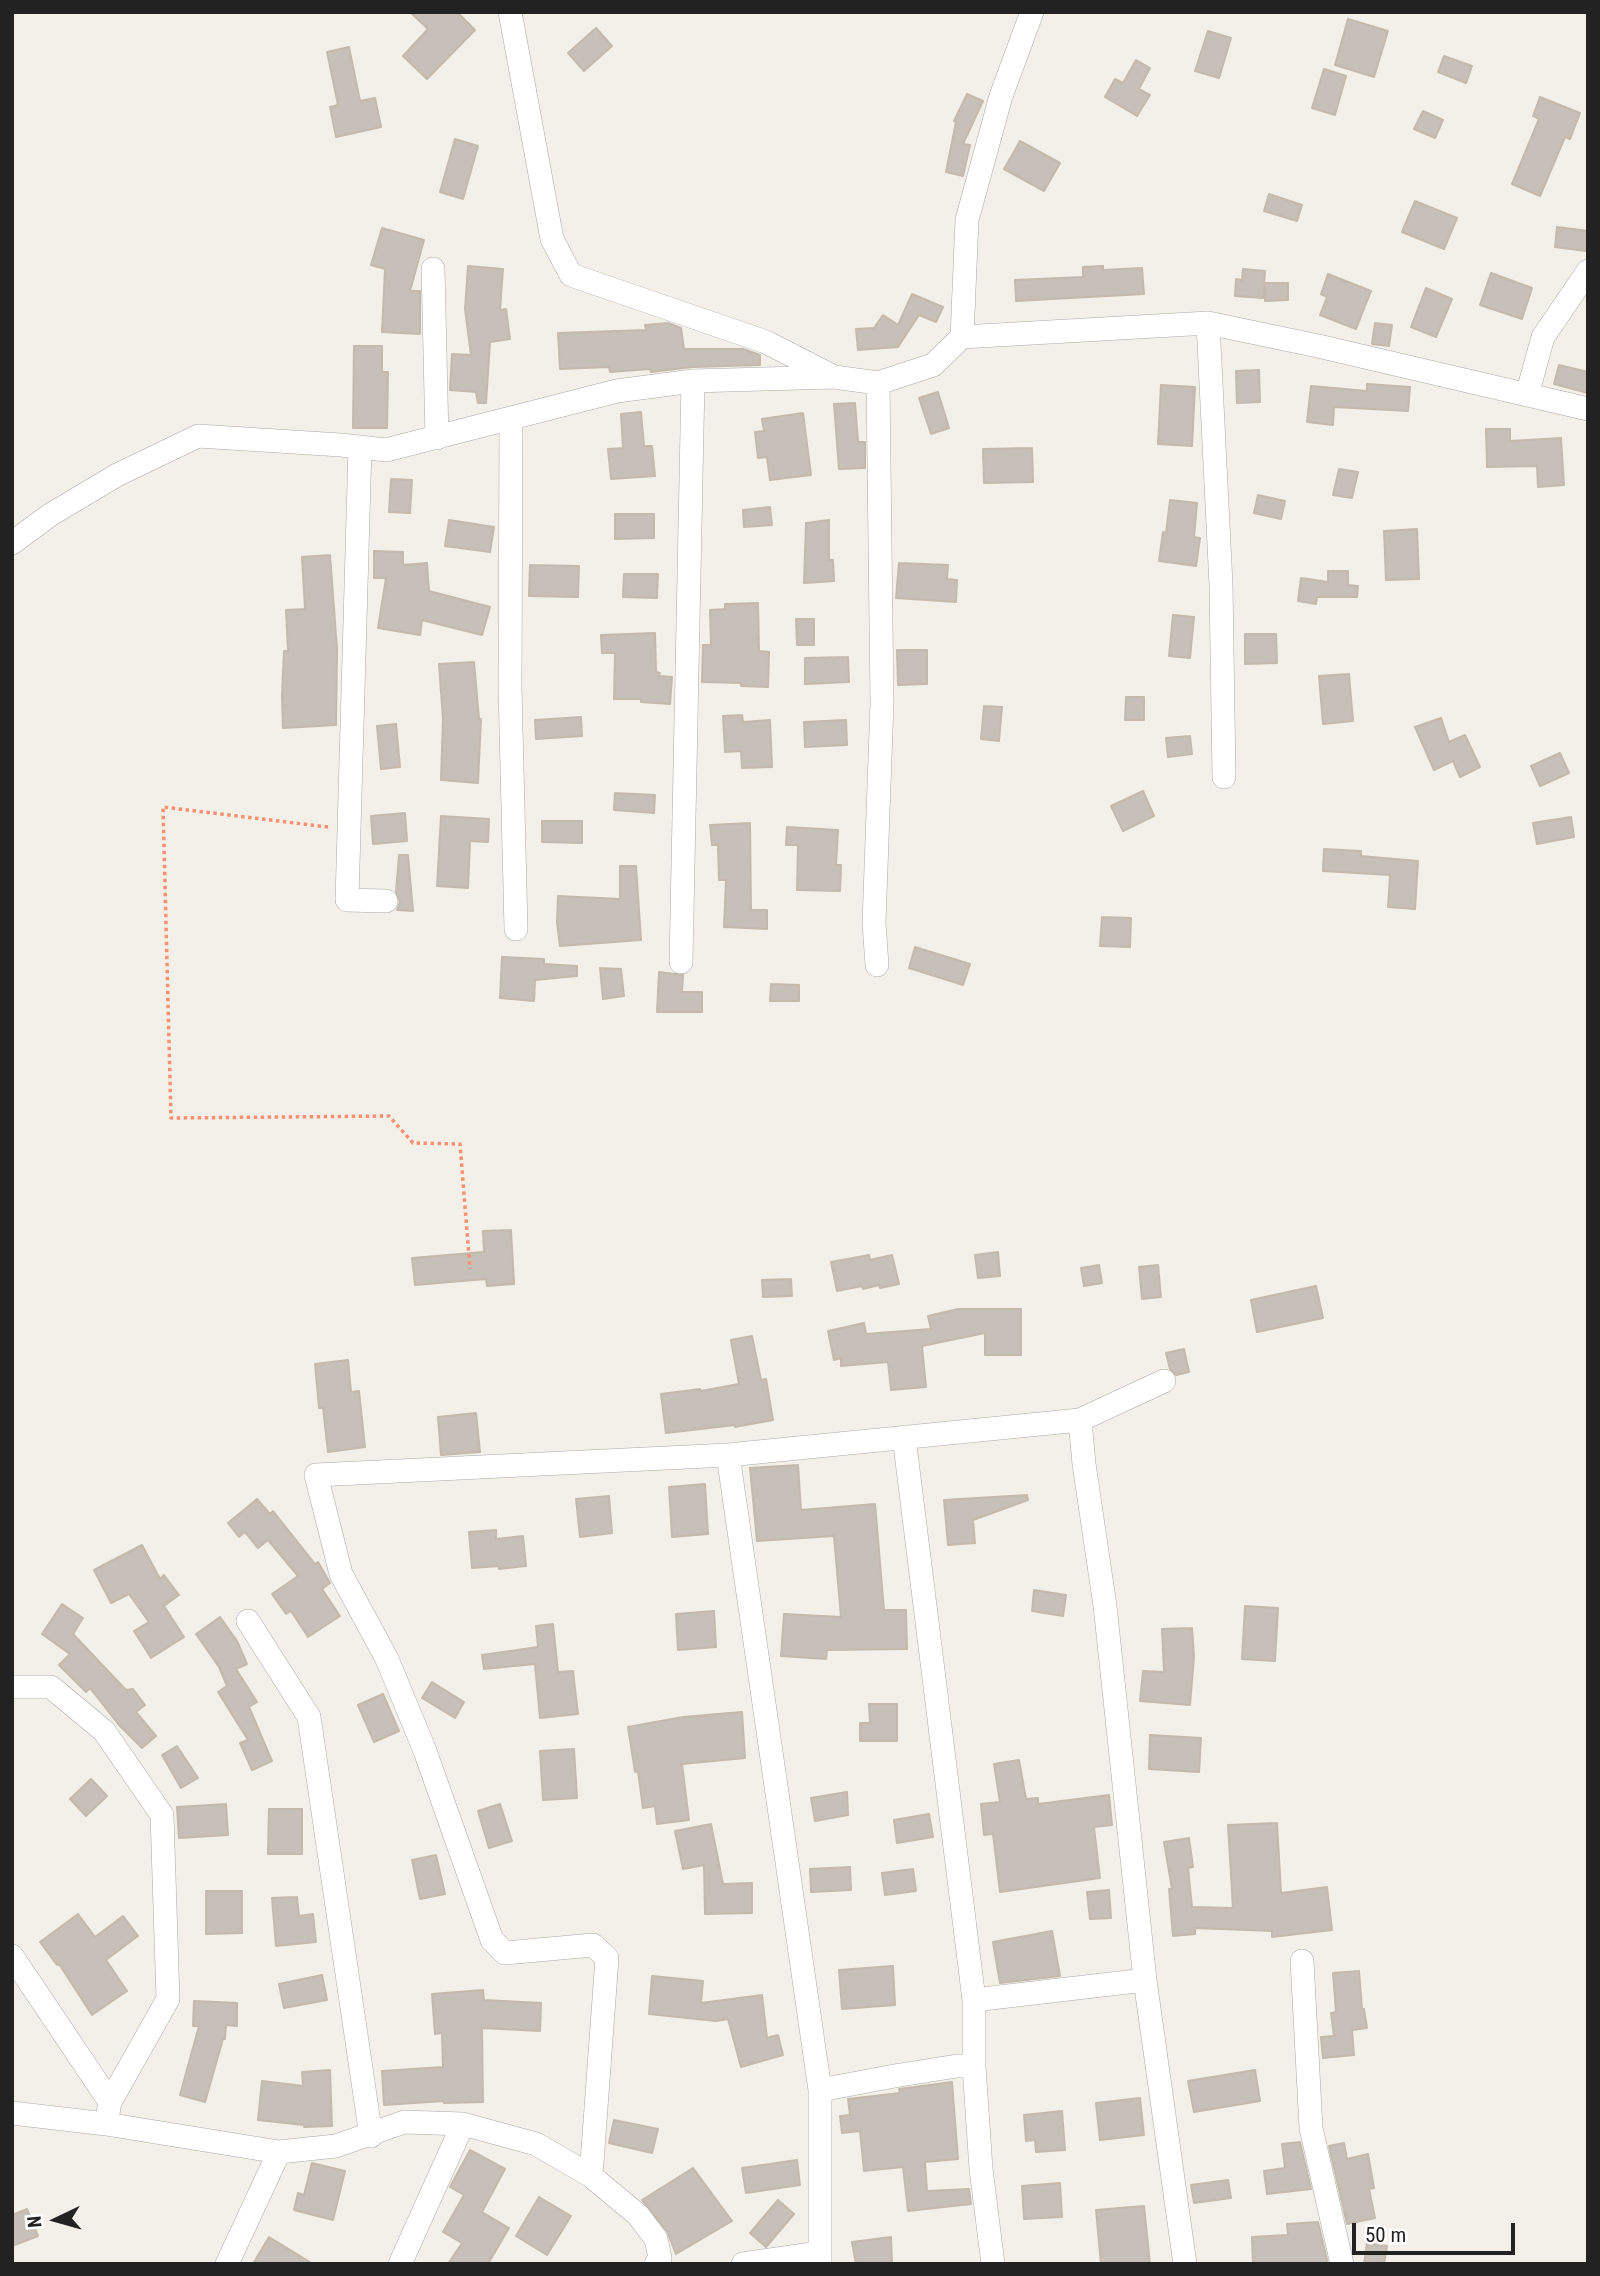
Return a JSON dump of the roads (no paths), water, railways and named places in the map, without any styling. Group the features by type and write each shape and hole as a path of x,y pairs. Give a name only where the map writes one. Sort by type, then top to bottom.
{"street":[{"path":"510,12 552,239 571,275 766,342 834,377"},
{"path":"962,337 967,220 1001,96 1032,12"},
{"path":"433,269 437,438"},
{"path":"1527,395 1543,337 1588,271"},
{"path":"1208,323 1221,585 1224,777"},
{"path":"12,543 50,515 117,475 198,436 386,450 617,391 693,381 834,377 878,383 933,365 962,337 1208,323 1318,346 1588,410"},
{"path":"681,962 693,381"},
{"path":"877,965 874,923 882,703 878,383"},
{"path":"511,420 510,688 516,929"},
{"path":"360,447 348,900 386,901"},
{"path":"591,2176 607,1958 593,1945 505,1953 492,1940 425,1751 397,1682 341,1574 316,1475 728,1455 1080,1420 1164,1381"},
{"path":"1080,1420 1105,1606 1145,1980 1185,2264"},
{"path":"904,1437 974,2000 974,2066 981,2169 993,2264"},
{"path":"728,1455 820,2090 820,2259 743,2264"},
{"path":"248,1622 309,1717 371,2136"},
{"path":"12,1687 51,1687 104,1731 162,1815 168,1999 108,2113"},
{"path":"12,1956 108,2113"},
{"path":"1302,1961 1311,2128 1342,2264"},
{"path":"974,2000 1145,1980"},
{"path":"820,2090 957,2066 974,2066"},
{"path":"12,2113 108,2113 279,2152 335,2146 371,2136 404,2122 463,2124 536,2144 591,2176 638,2215 656,2239 660,2258 656,2264"},
{"path":"400,2264 463,2124"},
{"path":"227,2264 279,2152"}]}
